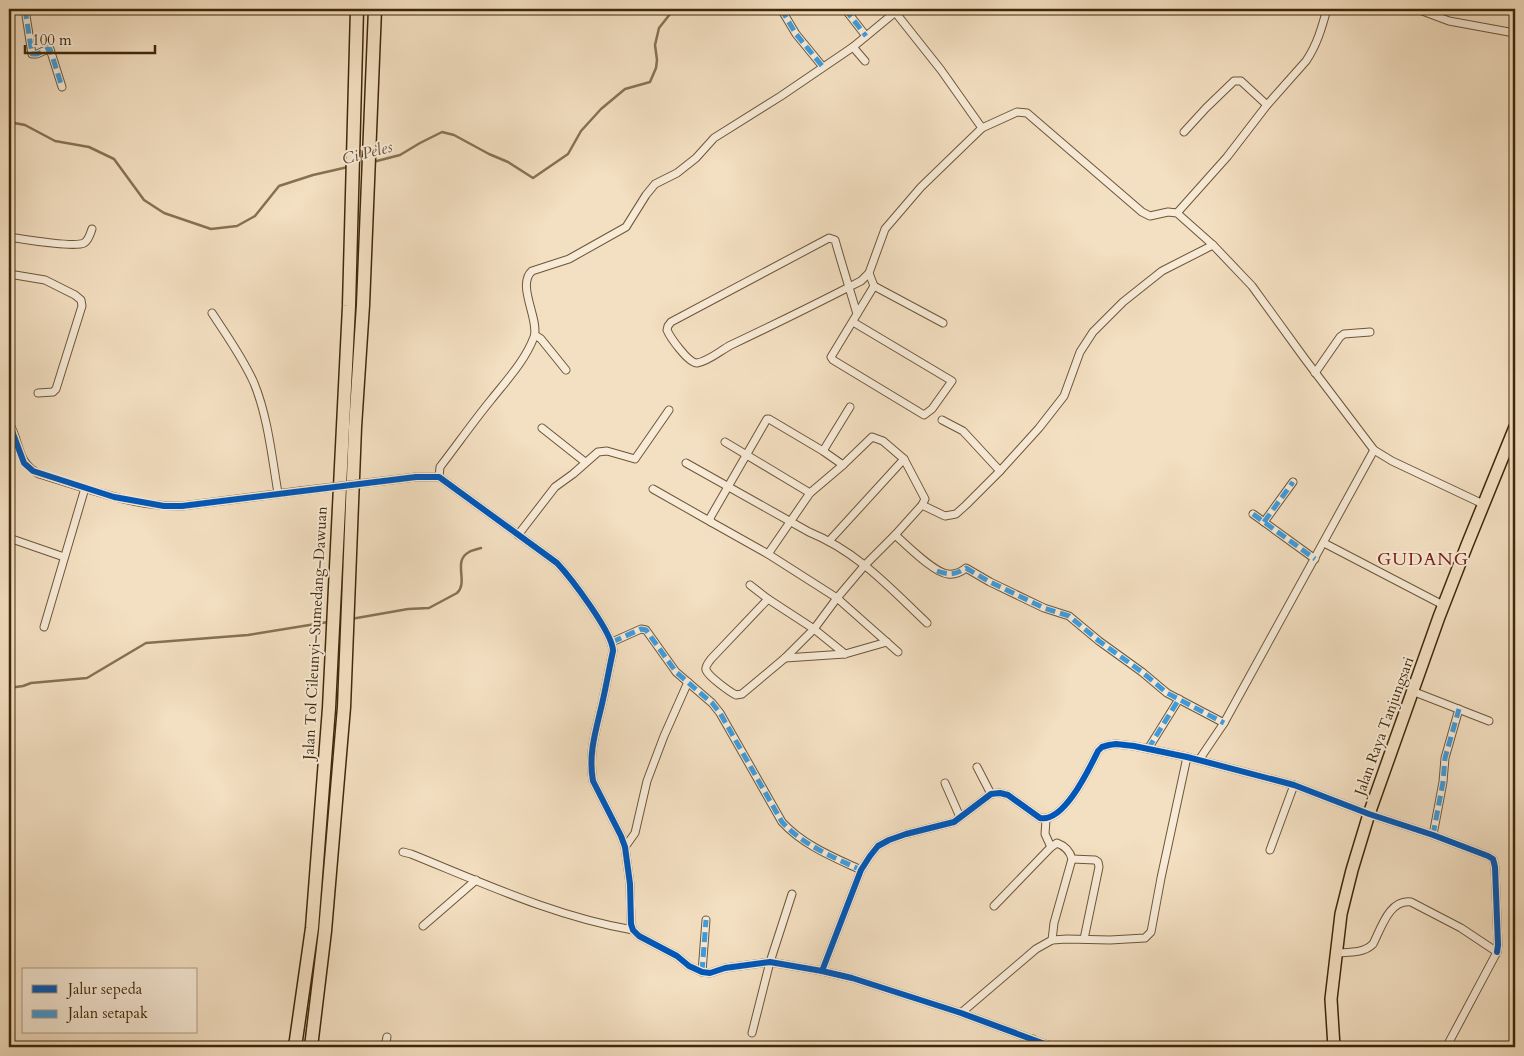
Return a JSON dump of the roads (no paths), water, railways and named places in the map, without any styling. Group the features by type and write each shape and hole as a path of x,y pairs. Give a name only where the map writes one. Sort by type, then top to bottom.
{"highway":[{"name":"Jalan Tol Cileunyi–Sumedang–Dawuan","path":"295,1047 312,928 329,708 349,306 357,9"},
{"name":"Jalan Tol Cileunyi–Sumedang–Dawuan","path":"311,1047 325,931 344,707 375,9"},
{"name":"Jalan Raya Tanjungsari","path":"1334,1047 1331,999 1335,953 1341,914 1352,870 1369,814 1443,605 1515,427"}],"street":[{"path":"25,9 32,54 50,50 62,87"},
{"path":"781,9 796,34 823,67"},
{"path":"845,9 866,36"},
{"path":"1177,213 1227,156 1267,105 1311,54 1318,39 1327,9"},
{"path":"1417,9 1449,21 1515,32"},
{"path":"439,477 440,468 515,371 535,336 526,284 528,274 569,259 626,227 639,205 655,184 677,172 696,158 714,138 853,47 897,10 982,128"},
{"path":"853,47 865,61"},
{"path":"1184,132 1234,81 1241,82 1267,105"},
{"path":"857,314 849,287 835,240 829,238 671,322 667,330 686,356 692,362 697,363 707,359 727,347 849,287 861,281 869,273 885,229 921,188 982,128 1018,112 1026,113 1142,212 1150,216 1168,212 1177,213 1213,245 1252,286 1374,450 1392,461 1483,504"},
{"path":"9,237 59,244 82,244 87,241 92,229"},
{"path":"922,505 945,516 956,514 1000,471 1039,428 1064,396 1080,352 1093,332 1122,302 1162,271 1213,245"},
{"path":"869,273 874,286 943,323"},
{"path":"9,274 45,280 75,295 82,303 56,389 53,392 38,393"},
{"path":"853,322 952,380 932,409 924,415 831,357 874,286"},
{"path":"212,313 242,360 254,383 262,407 278,493"},
{"path":"1315,373 1344,334 1370,332"},
{"path":"535,336 541,339 566,370"},
{"path":"823,450 850,407"},
{"path":"518,535 556,488 598,452 607,451 635,459 669,410"},
{"path":"711,522 710,518 768,419 823,450 843,465"},
{"path":"942,420 963,432 1000,471"},
{"path":"9,423 24,463 29,469 39,474 114,497 171,506 416,477 439,477 558,563 605,629 612,642 613,651 594,732 591,770 593,780 621,836 630,884 631,924 639,936 702,972 710,973 725,968 770,962 822,971 852,978 962,1013 1049,1046"},
{"path":"542,428 585,462"},
{"path":"768,554 810,493 843,465 870,438 874,437 883,441 904,459 925,499 922,505 895,535 865,564 814,629 785,658 739,695 733,694 707,671 708,663 768,599"},
{"path":"725,442 810,493"},
{"path":"1199,760 1224,723 1374,450"},
{"path":"830,540 904,459"},
{"path":"686,463 809,532 830,540 865,564 927,623"},
{"path":"1264,522 1293,482"},
{"path":"44,626 85,488"},
{"path":"653,489 768,554 837,598 898,652"},
{"path":"1253,514 1315,559"},
{"path":"895,535 937,571 957,574 966,568 1036,605 1068,616 1167,693 1224,723"},
{"path":"9,538 64,557"},
{"path":"1324,543 1443,605"},
{"path":"750,585 814,629 845,654"},
{"path":"612,642 644,629 676,672 712,703 720,713 782,822 792,833 829,855 861,870"},
{"path":"785,658 845,654 887,642"},
{"path":"624,847 635,833 648,781 664,736 688,682"},
{"path":"1412,691 1489,721"},
{"path":"1148,749 1179,699"},
{"path":"1433,835 1443,782 1445,758 1459,709"},
{"path":"822,971 861,870 878,846 912,832 949,824 991,794 1000,793 1008,795 1040,818 1046,819 1055,815 1079,787 1098,751 1102,747 1116,744 1187,757 1294,784 1369,814 1433,835 1493,859 1495,867 1498,945 1448,1044"},
{"path":"962,1013 1036,949 1052,940 1145,938 1151,932 1187,757"},
{"path":"977,767 991,794"},
{"path":"946,783 960,817"},
{"path":"1270,850 1294,784"},
{"path":"1046,819 1044,828 1050,847"},
{"path":"994,906 1050,847 1057,843 1062,845 1071,854 1072,859 1054,923 1052,940"},
{"path":"404,852 531,902 608,926 634,930"},
{"path":"1072,859 1095,860 1098,864 1084,939"},
{"path":"423,926 476,880"},
{"path":"752,1033 770,962 792,894"},
{"path":"1335,953 1359,952 1369,948 1373,944 1387,915 1405,901 1411,902 1460,928 1496,952"},
{"path":"702,972 706,920"},
{"path":"385,1047 387,1037"},
{"path":"1019,1047 1024,1046 1033,1039"}],"waterway":[{"name":"Ci Peles","path":"373,162 400,155 442,132 454,135 508,162 533,178 568,154 581,131 601,109 625,89 650,82 656,68 655,45 659,28 674,9"},
{"name":"Ci Peles","path":"9,122 25,125 55,141 89,147 114,159 144,200 164,213 211,229 237,226 255,216 279,186 313,175 348,167"},
{"path":"351,619 408,609 429,608 457,593 462,583 461,566 464,556 470,551 481,548"},
{"path":"9,688 31,683 87,678 146,643 248,635 328,622"}],"district":[{"name":"GUDANG","path":"1423,559"}]}
